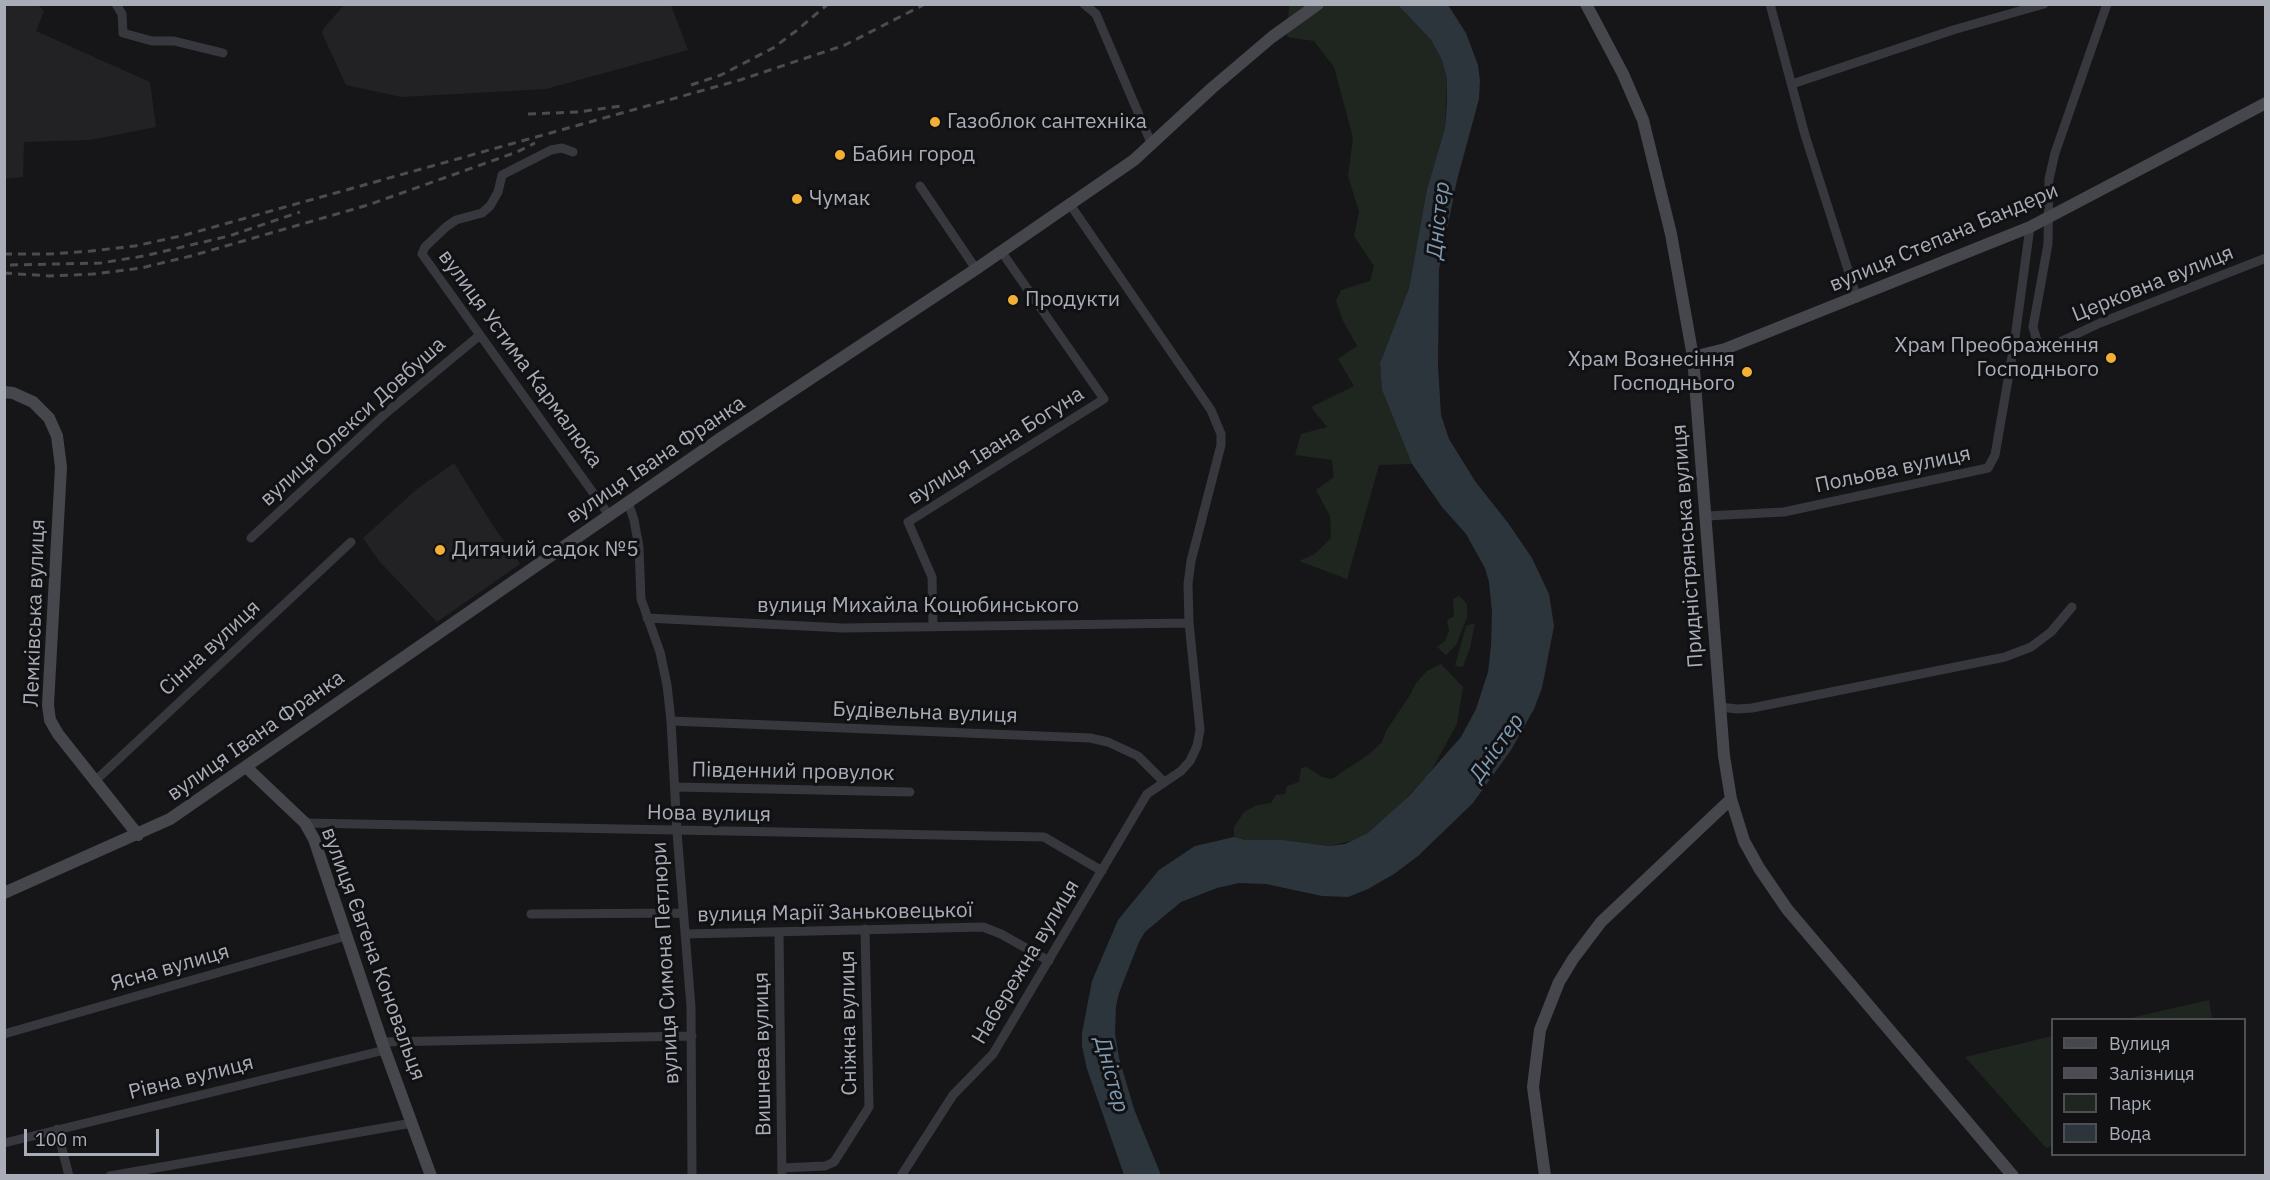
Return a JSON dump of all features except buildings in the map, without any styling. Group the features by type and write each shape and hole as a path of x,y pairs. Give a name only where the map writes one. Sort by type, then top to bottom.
{"main road":[{"name":"вулиця Івана Франка","path":"4,893 170,819 628,502 976,269 1134,160 1212,88 1272,37 1318,4"},
{"name":"Придністрянська вулиця","path":"1586,4 1623,74 1643,120 1671,234 1693,357 1720,707 1731,799 1744,841 1787,909 2013,1176"},
{"name":"вулиця Степана Бандери","path":"1693,357 1725,349 2030,227 2265,103"},
{"name":"Лемківська вулиця","path":"4,392 13,393 33,402 49,418 57,436 61,467 48,705 50,720 58,734 138,835"},
{"name":"вулиця Євгена Коновальця","path":"246,767 305,823 314,839 430,1176"},
{"path":"1545,1176 1536,1117 1534,1077 1540,1030 1559,982 1601,922 1731,799"}],"street":[{"path":"116,4 122,14 123,33 152,41 174,41 223,53"},
{"path":"1084,4 1096,14 1152,145"},
{"path":"1770,4 1805,135 1857,298"},
{"path":"1792,84 1953,30 2044,4"},
{"path":"2048,217 2049,179 2055,153 2107,4"},
{"name":"вулиця Устима Кармалюка","path":"573,152 562,148 551,150 502,175 498,192 490,206 482,213 456,220 446,227 424,247 422,254 609,515"},
{"path":"920,186 976,269"},
{"path":"1069,203 1212,410 1221,434 1215,473 1191,561 1188,584 1189,624"},
{"name":"Церковна вулиця","path":"2048,217 2048,244 2033,327 2037,341 2051,346 2100,323 2265,258"},
{"name":"Польова вулиця","path":"1706,516 1785,512 1988,468 1995,455 2014,345 2030,227"},
{"name":"вулиця Івана Богуна","path":"933,627 932,577 908,522 1104,399 1001,251"},
{"name":"вулиця Олекси Довбуша","path":"251,538 386,413 480,335"},
{"name":"вулиця Симона Петлюри","path":"628,502 639,547 641,599 660,652 668,685 692,1036 692,1176"},
{"name":"Сінна вулиця","path":"95,781 351,542"},
{"path":"1720,707 1737,710 1752,708 2005,657 2031,646 2051,632 2072,607"},
{"name":"вулиця Михайла Коцюбинського","path":"647,618 843,628 1189,624"},
{"name":"Набережна вулиця","path":"901,1176 953,1095 993,1054 1147,794 1181,771 1190,761 1197,746 1200,730 1189,624"},
{"name":"Будівельна вулиця","path":"671,721 1090,738 1108,742 1138,756 1164,782"},
{"name":"Південний провулок","path":"675,787 910,792"},
{"name":"Нова вулиця","path":"305,823 677,832 1044,837 1102,871"},
{"path":"531,914 683,913"},
{"name":"вулиця Марії Заньковецької","path":"686,934 982,927 1001,934 1049,961"},
{"name":"Сніжна вулиця","path":"782,1172 825,1166 834,1162 869,1107 865,929"},
{"name":"Вишнева вулиця","path":"779,932 782,1172"},
{"name":"Ясна вулиця","path":"4,1034 346,936"},
{"name":"Рівна вулиця","path":"4,1143 384,1046 692,1036"},
{"path":"110,1176 412,1123"},
{"path":"57,1129 69,1176"}],"shaded area":[{"path":"5,4 38,5 44,11 36,31 150,82 156,127 90,140 24,142 23,177 5,179"},
{"path":"344,5 671,5 688,50 546,89 401,97 346,85 322,33"},
{"name":"Дитячий садок №5","path":"454,463 520,564 437,622 379,561 363,538 417,489"}],"green space":[{"path":"1289,5 1398,5 1431,40 1442,60 1447,79 1445,128 1427,189 1409,288 1380,363 1382,390 1412,464 1379,465 1347,579 1299,561 1315,554 1331,538 1330,516 1316,490 1334,477 1332,460 1295,455 1301,434 1327,427 1311,407 1354,386 1338,359 1357,346 1343,321 1336,301 1341,290 1370,281 1374,266 1354,236 1359,212 1348,176 1353,138 1334,67 1314,41 1287,37"},
{"path":"1459,596 1467,604 1467,617 1456,645 1446,655 1437,647 1445,641 1449,631 1447,620 1454,616 1453,599"},
{"path":"1475,623 1463,667 1455,666 1466,626"},
{"path":"1441,664 1463,687 1457,724 1430,773 1388,817 1355,840 1329,846 1283,840 1245,840 1234,837 1234,827 1244,812 1257,805 1271,803 1276,795 1285,794 1287,786 1299,782 1301,768 1307,767 1322,777 1332,779 1368,755 1382,742 1386,731 1416,683 1427,671"},
{"path":"2209,1000 2212,1018 2130,1018"},
{"path":"2051,1036 2051,1146 2046,1148 1965,1057"}],"water":[{"name":"Дністер","path":"1398,5 1448,5 1466,33 1478,65 1479,99 1457,180 1439,269 1438,366 1441,415 1449,439 1475,481 1532,558 1549,594 1554,626 1542,688 1534,709 1511,750 1473,803 1418,856 1394,874 1348,897 1322,896 1266,884 1239,883 1217,888 1181,902 1145,932 1119,993 1115,1033 1119,1058 1134,1109 1161,1175 1124,1175 1087,1069 1082,1046 1082,1033 1092,981 1118,920 1159,870 1195,846 1234,837 1245,840 1283,840 1329,846 1345,844 1368,833 1409,796 1461,737 1476,709 1488,672 1492,612 1485,568 1466,534 1442,507 1412,464 1382,390 1380,363 1409,288 1427,189 1445,128 1447,102 1447,79 1442,60 1431,40"}],"railway":[{"path":"691,85 721,75 773,48 828,4"},
{"path":"4,254 91,251 135,246 185,235 740,80 845,45 925,4"},
{"path":"528,114 578,112 621,106"},
{"path":"4,273 50,276 93,274 141,268 191,256 368,205 517,152 535,143"},
{"path":"10,265 101,263 144,256 229,236 300,212"}],"place":[{"name":"Газоблок сантехніка","path":"935,122"},
{"name":"Бабин город","path":"840,155"},
{"name":"Чумак","path":"797,199"},
{"name":"Продукти","path":"1013,300"},
{"name":"Храм Преображення Господнього","path":"2111,358"},
{"name":"Храм Вознесіння Господнього","path":"1747,372"},
{"name":"Дитячий садок №5","path":"440,550"}]}
